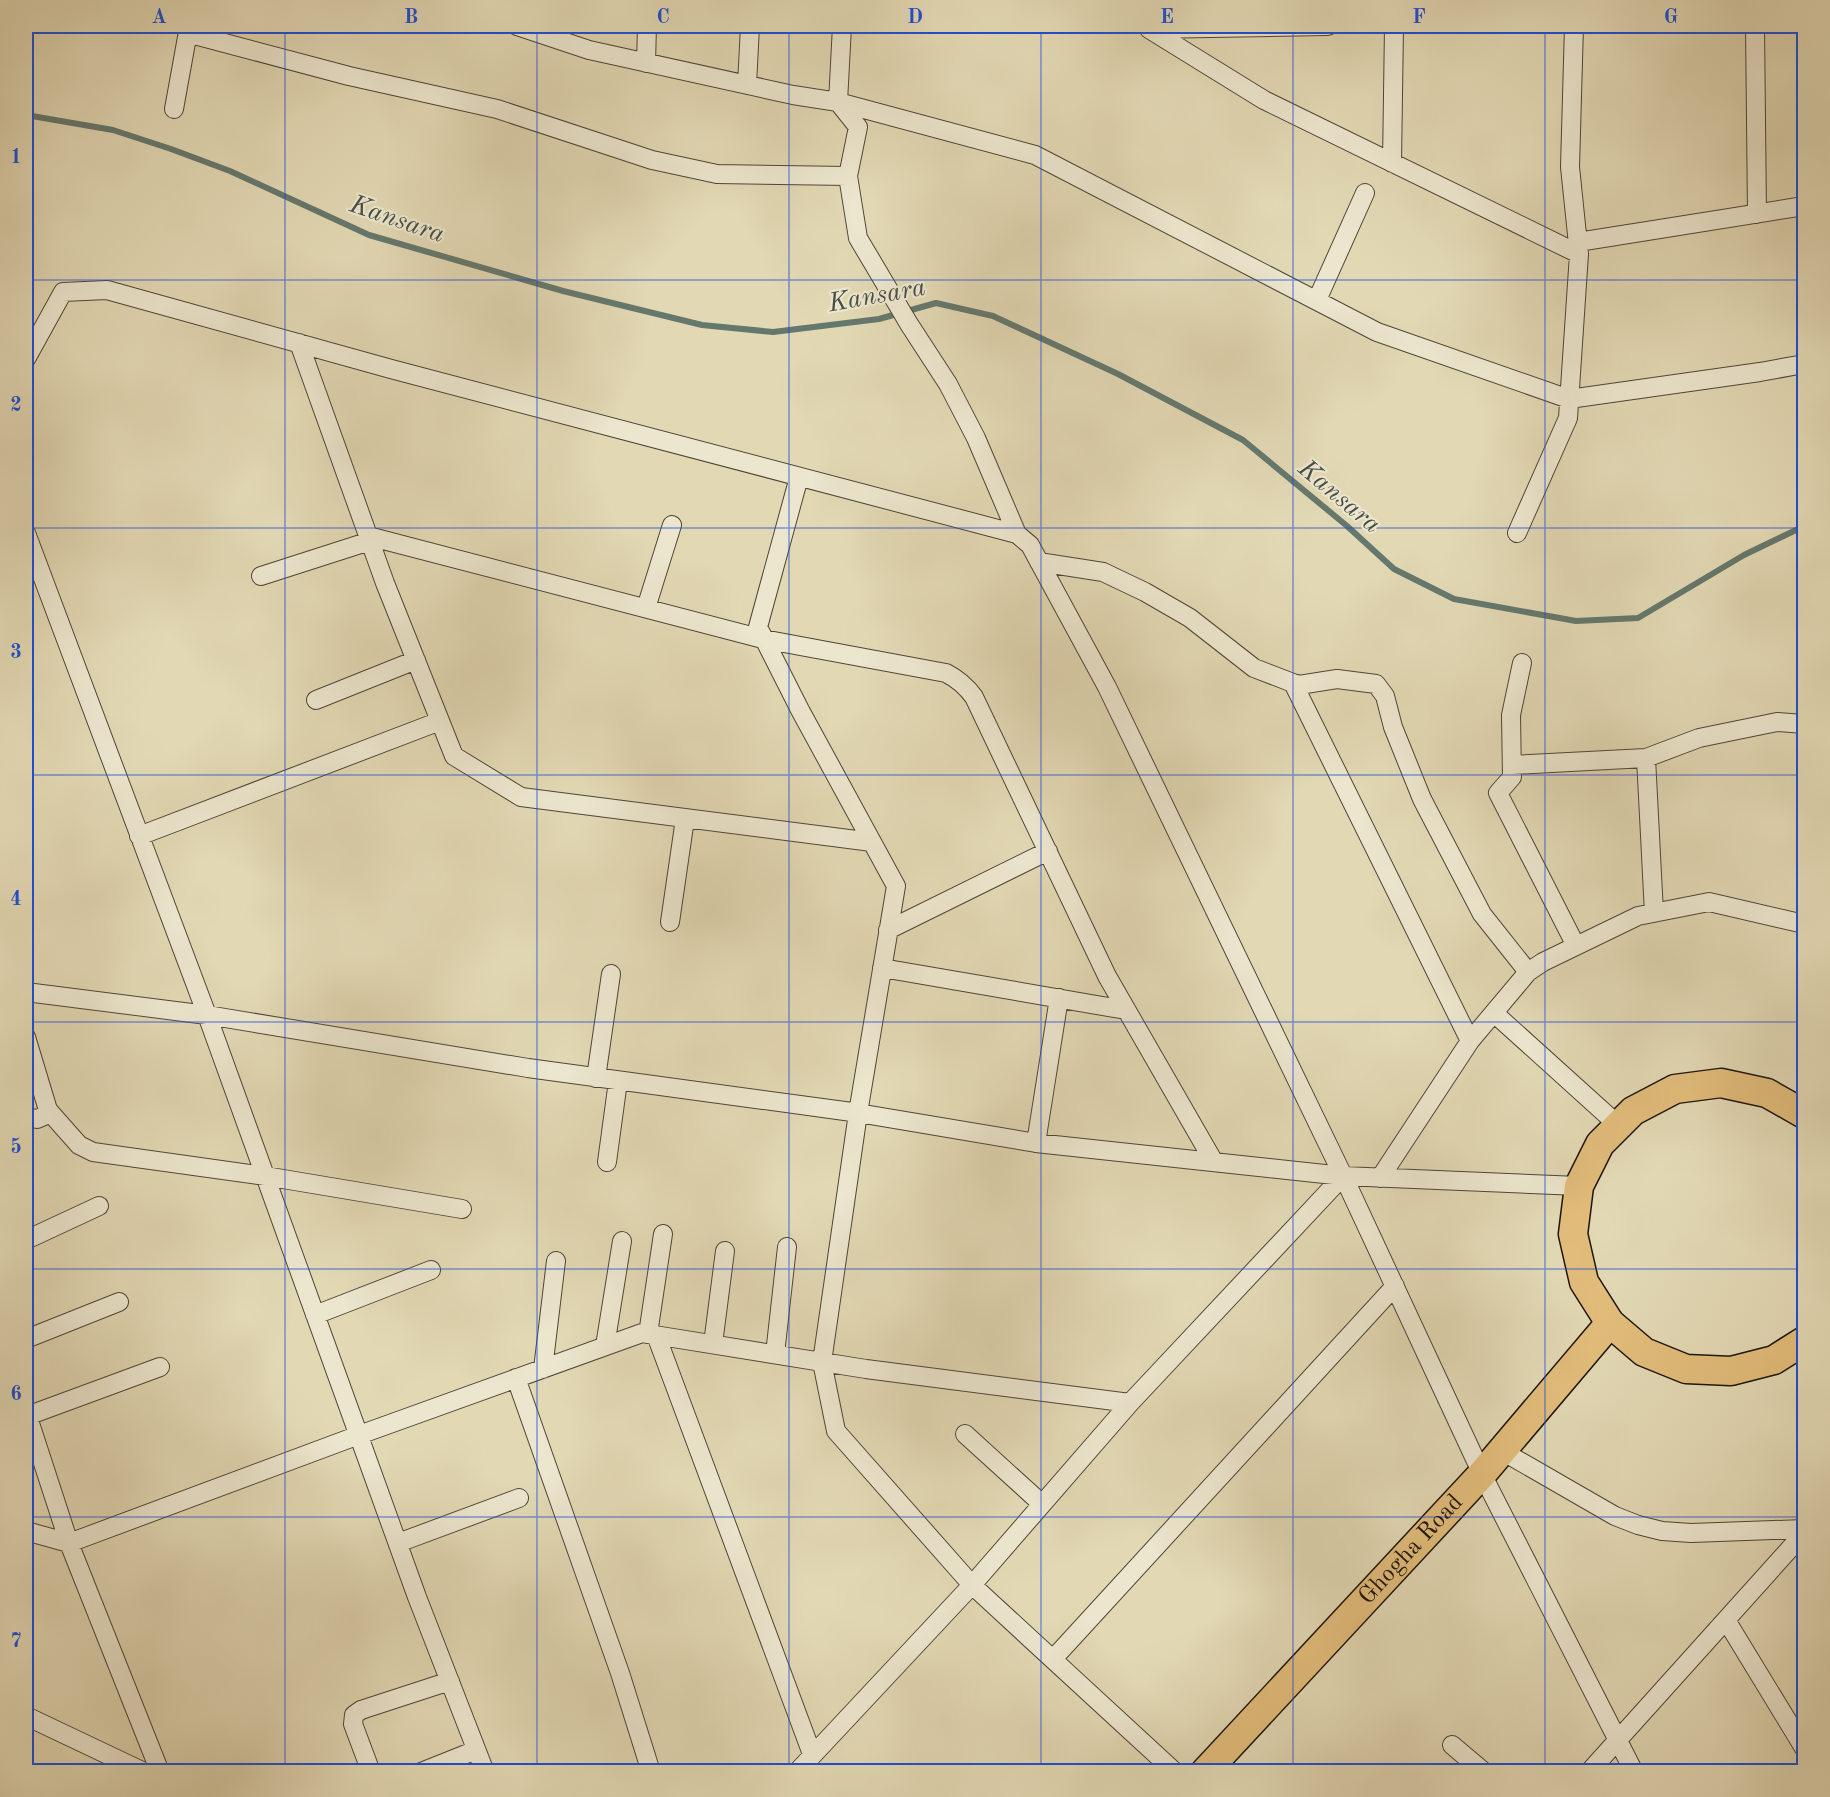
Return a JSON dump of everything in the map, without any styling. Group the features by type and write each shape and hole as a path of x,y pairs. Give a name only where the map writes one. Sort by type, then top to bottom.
{"main road":[{"path":"1804,1114 1767,1092 1721,1083 1675,1089 1633,1111 1600,1144 1579,1186 1573,1234 1584,1282 1610,1323 1644,1352 1686,1369 1731,1371 1774,1360 1804,1341"},
{"name":"Ghogha Road","path":"1205,1772 1482,1474 1610,1323"}],"street":[{"path":"517,26 589,50 793,95 838,102 1035,155 1377,332 1569,399 1804,364"},
{"path":"646,63 647,26"},
{"path":"747,85 750,26"},
{"path":"842,26 838,102 858,127 848,176 858,238 948,384 976,438 1017,534"},
{"path":"1144,28 1328,26"},
{"path":"1392,163 1394,26"},
{"path":"1516,532 1568,418 1579,248 1570,167 1574,26"},
{"path":"1755,26 1757,214"},
{"path":"1144,28 1264,100 1392,163 1579,248 1804,206"},
{"path":"174,109 188,29 349,76 497,109 652,160 717,174 848,176"},
{"path":"1317,300 1365,193"},
{"path":"26,359 63,292 106,290 1017,534 1030,545 1107,687 1343,1176 1482,1474 1634,1772"},
{"path":"299,343 369,539 454,756 521,797 872,842"},
{"path":"799,477 758,627 896,886 858,1113 822,1362 836,1431 972,1585 1175,1772"},
{"path":"646,608 672,525"},
{"path":"26,533 30,563 139,836 207,1015 398,1543 484,1772"},
{"path":"261,576 369,539 763,639 946,673 957,678 974,697 1107,976 1214,1162"},
{"path":"1039,562 1103,572 1114,577 1190,618 1254,668 1293,683 1299,685 1337,679 1376,684 1385,696 1393,727 1422,799 1482,914 1528,972"},
{"path":"316,700 416,660"},
{"path":"1522,663 1511,715 1512,777 1498,793 1576,946"},
{"path":"1293,683 1470,1041"},
{"path":"139,836 440,721"},
{"path":"1512,765 1646,758 1699,738 1777,722 1804,724"},
{"path":"1646,758 1654,913"},
{"path":"670,922 685,819"},
{"path":"888,930 1047,851"},
{"path":"1380,1178 1470,1041 1528,972 1543,962 1638,916 1709,902 1804,924"},
{"path":"882,969 1126,1010"},
{"path":"596,1077 611,974"},
{"path":"26,992 207,1015 528,1068 858,1113 1036,1143 1343,1176 1579,1186"},
{"path":"1036,1143 1059,998"},
{"path":"1494,1013 1618,1125"},
{"path":"26,1036 48,1110 79,1145 93,1152 265,1176 462,1209"},
{"path":"606,1162 618,1081"},
{"path":"26,1117 37,1119 45,1116 48,1110"},
{"path":"797,1772 972,1585 1130,1403 1343,1176"},
{"path":"26,1240 99,1206"},
{"path":"663,1234 652,1334 812,1754"},
{"path":"605,1346 622,1241"},
{"path":"775,1354 787,1247"},
{"path":"713,1344 724,1251"},
{"path":"543,1369 556,1261"},
{"path":"315,1315 431,1270"},
{"path":"1053,1659 1395,1286"},
{"path":"26,1339 119,1302"},
{"path":"26,1531 69,1543 642,1333 822,1362 1130,1403"},
{"path":"159,1772 69,1543 26,1413 160,1367"},
{"path":"516,1378 620,1673 651,1772"},
{"path":"965,1434 1042,1504"},
{"path":"1502,1451 1615,1516 1662,1531 1691,1533 1804,1529"},
{"path":"398,1543 519,1498"},
{"path":"1589,1772 1804,1533"},
{"path":"1726,1620 1804,1748"},
{"path":"371,1772 353,1724 354,1716 361,1710 450,1681"},
{"path":"26,1716 144,1772"},
{"path":"1452,1745 1484,1772"},
{"path":"421,1772 476,1750"}],"waterway":[{"name":"Kansara","path":"26,115 113,130 171,149 230,171 369,235 563,291 702,325 773,332 879,319 936,303 993,316 1118,374 1243,440 1347,526 1394,569 1454,599 1576,621 1638,618 1744,555 1796,530 1804,529"}]}
